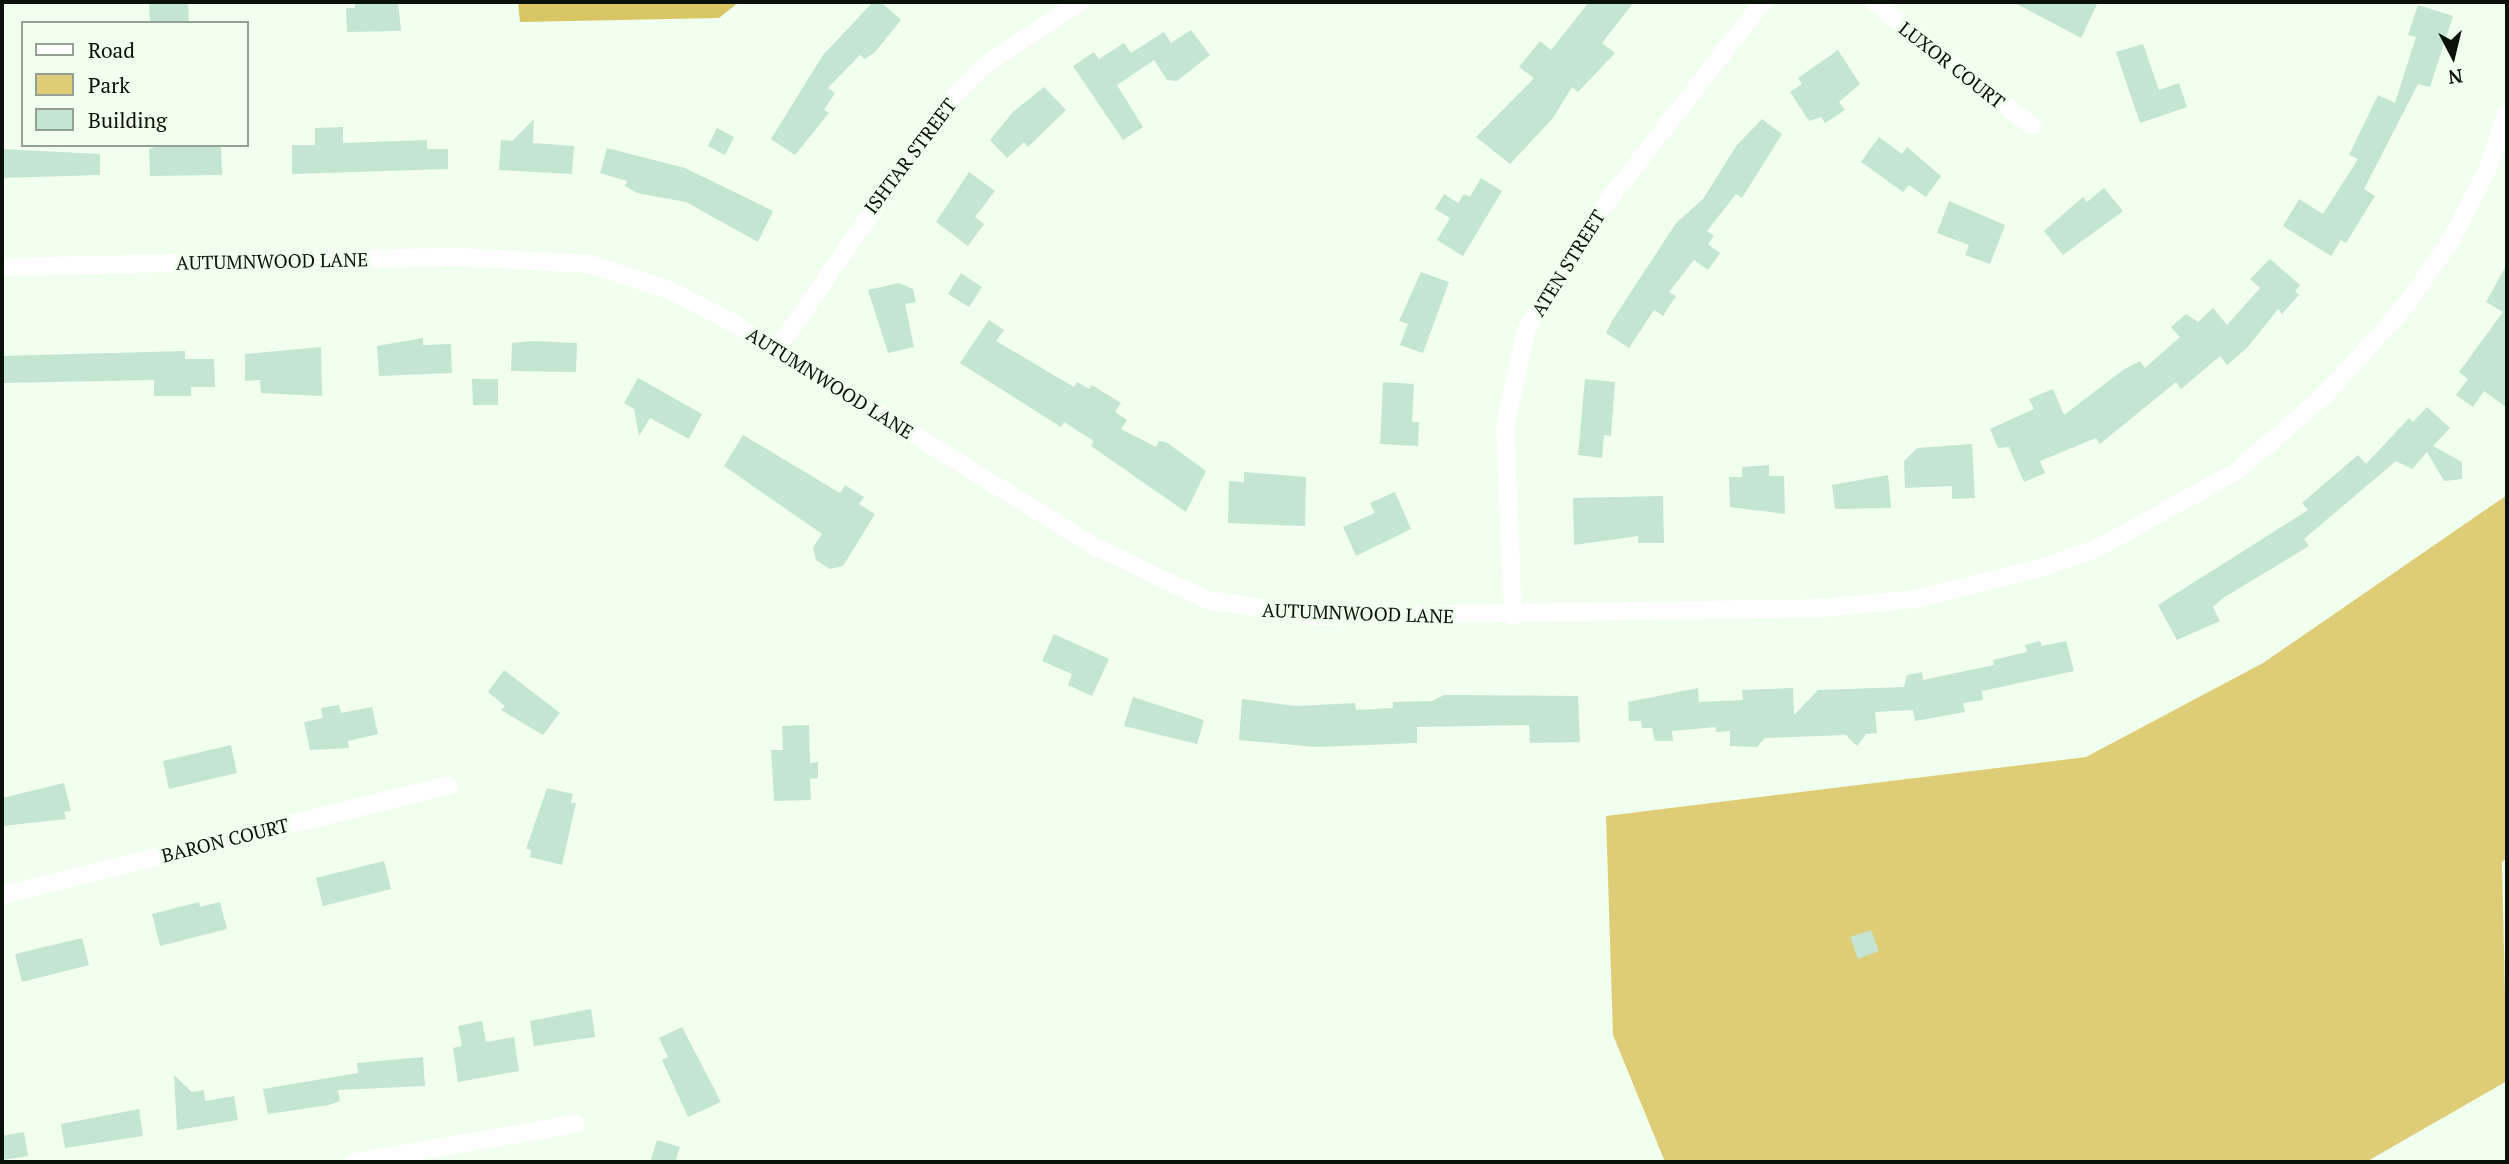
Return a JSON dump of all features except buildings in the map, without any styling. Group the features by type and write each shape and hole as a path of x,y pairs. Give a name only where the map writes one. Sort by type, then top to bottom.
{"street":[{"name":"ISHTAR STREET","path":"778,348 948,101 985,65 1080,2"},
{"name":"ATEN STREET","path":"1513,616 1505,429 1525,332 1597,215 1763,2"},
{"name":"LUXOR COURT","path":"1874,2 2032,126"},
{"name":"AUTUMNWOOD LANE","path":"2,267 556,260 614,270 672,291 778,348 1098,548 1207,600 1318,616 1513,616 1895,602 2007,579 2098,548 2237,471 2358,361 2451,240 2488,168 2507,114"},
{"name":"BARON COURT","path":"2,895 449,785"},
{"path":"355,1162 576,1124"}],"green space":[{"path":"2507,495 2507,858 2502,862 2507,1081 2366,1162 1665,1162 1613,1035 1606,816 2086,757 2263,663"}],"shaded area":[{"path":"518,2 739,2 719,18 520,22"}]}
